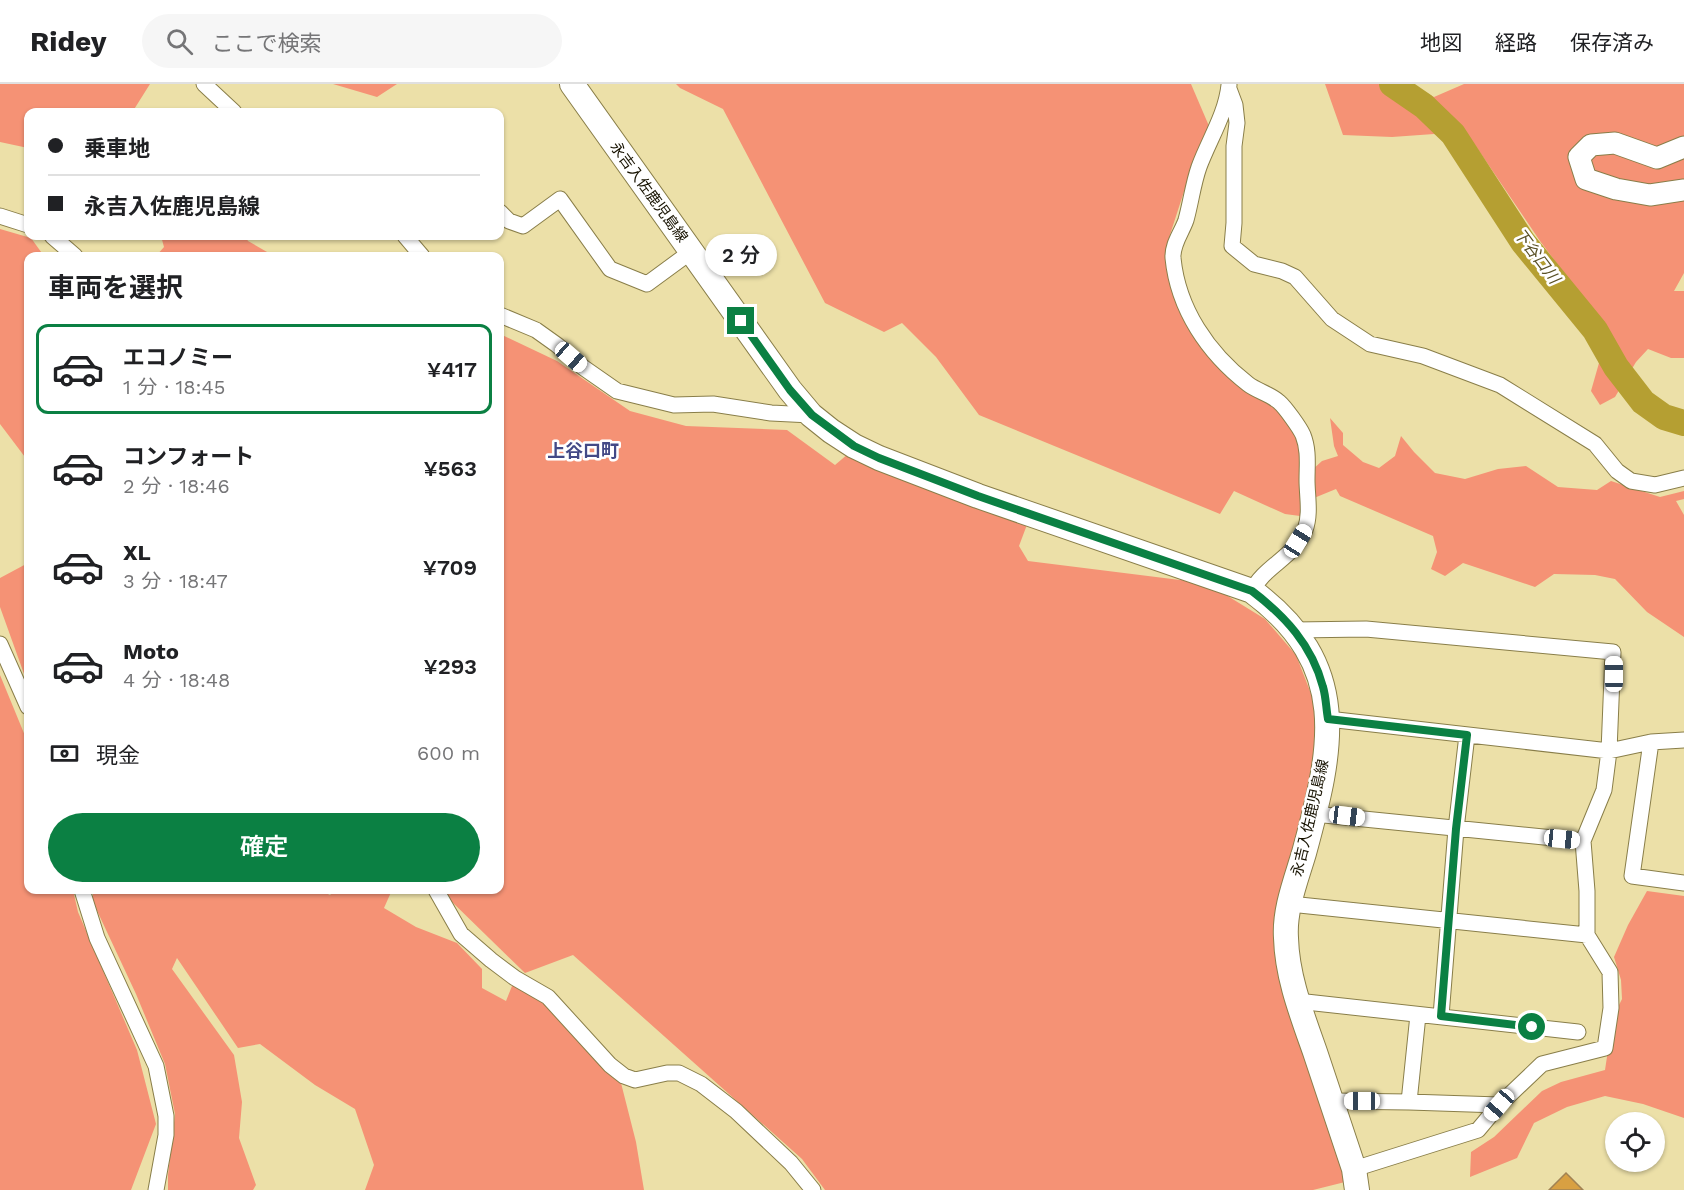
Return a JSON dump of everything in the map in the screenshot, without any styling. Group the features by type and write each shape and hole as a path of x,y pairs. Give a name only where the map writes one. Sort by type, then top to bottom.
{"main road":[{"name":"永吉入佐鹿児島線","path":"572,84 790,390 812,415 854,446 879,458 978,496 1252,591 1276,609 1295,630 1312,656 1323,687 1328,719 1327,744 1314,814 1290,904 1285,936 1297,1001 1332,1101 1355,1179"},
{"path":"1684,147 1657,158 1615,143 1591,145 1579,157 1586,179 1616,189 1650,195 1684,190"}],"street":[{"path":"204,84 230,108"},
{"path":"1229,86 1235,105 1237,123 1234,146 1232,246 1242,256 1254,264 1295,277 1332,319 1370,345 1423,356 1500,385 1595,444 1617,471 1631,481 1655,485 1684,478"},
{"path":"1229,86 1216,129 1199,167 1186,221 1173,256 1182,297 1209,349 1248,385 1280,402 1303,435 1309,463 1307,481 1309,498 1305,530 1291,552 1256,582 1252,591"},
{"path":"504,216 509,221 523,226 560,199 610,269 647,284 692,251"},
{"path":"0,216 24,224"},
{"path":"57,240 70,252"},
{"path":"408,240 419,252"},
{"path":"504,317 536,330 617,391 674,405 714,404 771,413 812,415"},
{"path":"1295,630 1366,628 1614,652 1609,751 1604,790 1583,841 1588,912 1587,934 1610,972 1611,1008 1605,1048 1542,1064 1499,1105 1478,1130 1355,1179"},
{"path":"0,644 24,698"},
{"path":"1328,719 1609,751 1651,742 1684,740"},
{"path":"1441,1016 1456,829 1467,735"},
{"path":"1651,742 1632,876 1684,883"},
{"path":"1314,814 1583,841"},
{"path":"83,894 97,938 156,1066 166,1116 166,1135 156,1190"},
{"path":"438,894 461,934 515,978 548,997 610,1065 624,1076 635,1080 667,1073 679,1073 701,1084 736,1112 791,1163 813,1190"},
{"path":"1290,904 1587,934"},
{"path":"1297,1001 1578,1032"},
{"path":"1409,1102 1418,1015"},
{"path":"1332,1101 1499,1105"}],"shaded area":[{"path":"0,84 150,84 135,108 24,108 24,147 0,142"},
{"path":"333,84 397,84 377,97"},
{"path":"676,84 1191,84 1209,126 1188,179 1168,241 1169,276 1190,331 1210,358 1245,391 1276,408 1298,439 1303,463 1300,516 1285,514 1234,491 1220,514 979,415 936,357 902,323 884,332 825,303 723,109"},
{"path":"1325,84 1410,84 1434,97 1464,84 1684,84 1684,273 1674,291 1684,291 1684,358 1671,358 1648,349 1636,362 1615,397 1600,405 1591,391 1599,363 1573,285 1540,241 1475,145 1434,134 1392,137 1343,135"},
{"path":"0,229 24,236 24,240 32,240 41,252 24,252 24,456 0,424"},
{"path":"162,240 247,240 267,252 160,252 164,247"},
{"path":"504,336 557,361 630,411 686,426 787,430 835,465 848,454 1028,522 1019,546 1028,561 1180,580 1192,574 1265,619 1296,655 1315,704 1319,746 1277,932 1345,1182 1313,1190 825,1190 802,1159 573,955 525,973 444,894 504,894"},
{"path":"1330,418 1343,433 1343,445 1363,462 1379,468 1395,456 1401,436 1435,473 1465,479 1498,469 1526,466 1558,487 1597,490 1611,481 1660,497 1684,491 1684,499 1676,501 1684,515 1684,637 1647,612 1615,579 1595,575 1554,574 1535,587 1463,563 1445,576 1431,569 1437,552 1433,536 1340,496 1336,489 1314,498 1312,470 1322,461 1338,456 1334,446"},
{"path":"24,565 24,674 0,607 0,578"},
{"path":"0,675 24,733 24,894 74,894 78,912 137,1050 156,1124 131,1190 0,1190"},
{"path":"1647,891 1684,896 1684,1118 1643,1104 1605,1096 1567,1107 1534,1123 1517,1158 1470,1177 1471,1152 1494,1137 1542,1091 1561,1082 1605,1070 1613,1017 1622,999 1621,980 1614,957"},
{"path":"93,894 390,894 384,908 416,927 457,943 482,969 482,988 506,1001 514,981 551,1006 621,1083 636,1142 644,1190 365,1190 374,1165 355,1109 315,1085 260,1044 238,1048 177,958 172,969 234,1055 242,1102 239,1138 256,1185 253,1190 168,1190 175,1114 165,1064 136,994 93,902"}],"building":[{"path":"1566,1173 1583,1190 1549,1190"}],"waterway":[{"name":"下谷口川","path":"1392,84 1424,106 1453,134 1523,242 1595,330 1616,367 1643,402 1664,417 1684,423"}],"district":[{"name":"上谷口町","path":"583,450"}],"route":[{"path":"741,321 790,390 812,415 854,446 978,496 1252,591 1276,609 1295,630 1312,656 1323,687 1328,719 1467,735 1456,829 1441,1016 1532,1027"}]}
